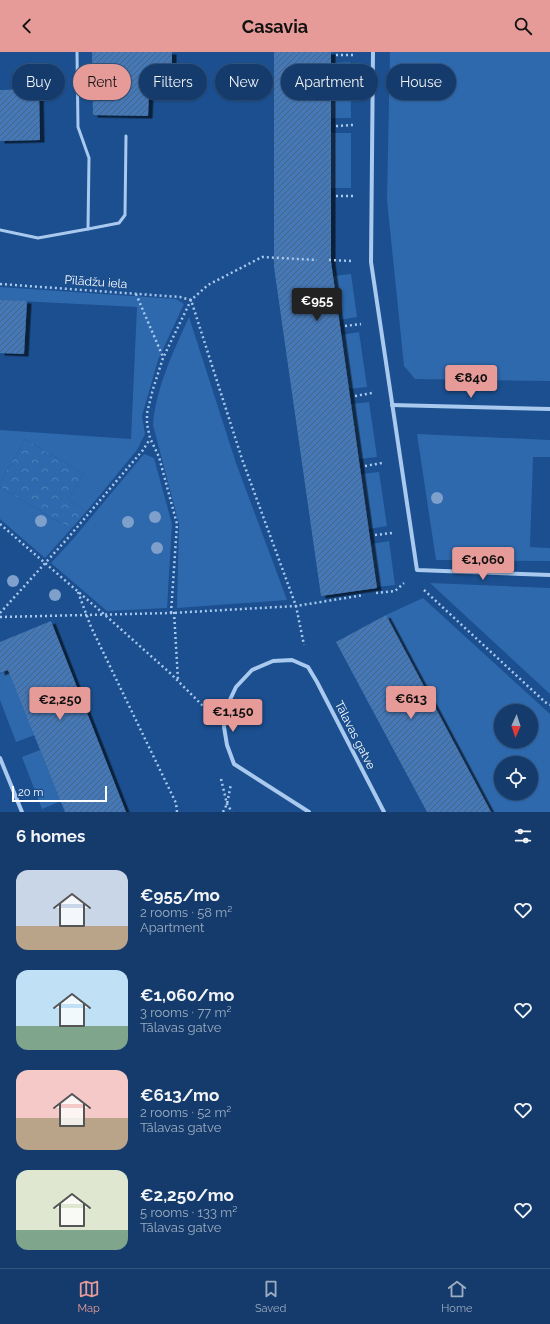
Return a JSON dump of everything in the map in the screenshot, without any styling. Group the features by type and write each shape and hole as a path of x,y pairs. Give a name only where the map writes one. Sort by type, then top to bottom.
{"street":[{"path":"373,52 372,262 417,570 550,575"},
{"path":"392,405 550,410"},
{"path":"308,667 292,660 273,661 252,670 236,688 227,706 224,727 227,746 234,764 310,812"},
{"name":"Tālavas gatve","path":"308,667 384,812"},
{"path":"0,758 22,812"}],"lane":[{"path":"77,52 78,127 89,158 88,229"},
{"path":"0,230 38,238 119,223 125,215 126,136"}],"path":[{"path":"336,55 353,55"},
{"path":"336,126 353,125"},
{"path":"336,196 353,196"},
{"path":"178,681 172,613 177,524 159,457 150,438 147,424 153,389 163,358 191,300 208,285 262,257 317,260"},
{"name":"Pīlādžu iela","path":"0,284 180,297 191,300"},
{"path":"136,294 163,358"},
{"path":"191,300 242,459 296,606 308,667"},
{"path":"345,326 362,324"},
{"path":"356,396 372,393"},
{"path":"0,613 45,564 143,450 150,438"},
{"path":"365,466 382,463"},
{"path":"0,524 105,615 178,681 224,727"},
{"path":"375,535 392,533"},
{"path":"376,593 395,590 417,570 422,588 550,706"},
{"path":"78,592 91,627 176,803 177,812"},
{"path":"0,617 172,613 296,606 364,595"},
{"path":"223,812 227,804 234,764"}],"green space":[{"path":"390,52 550,52 550,381 415,379 404,366 387,200 389,100 456,100 456,64 390,64"},
{"path":"350,62 350,64 331,64"},
{"path":"331,100 351,100 351,118 331,118"},
{"path":"331,133 351,133 351,188 331,188"},
{"path":"351,274 357,317 339,320 333,276"},
{"path":"0,287 176,299 184,304 158,360 142,416 145,434 137,450 86,512 68,499 84,474 25,439 0,483 0,430 131,439 137,307 0,300"},
{"path":"189,317 236,463 287,600 177,608 179,524 153,425 158,397 166,369"},
{"path":"359,332 367,387 349,389 341,335"},
{"path":"369,402 377,457 359,459 351,404"},
{"path":"417,434 550,440 550,457 533,457 530,547 550,548 550,561 436,560"},
{"path":"25,439 84,474 68,499 86,512 71,529 0,487 0,483"},
{"path":"144,454 154,458 172,524 167,608 107,611 51,563"},
{"path":"379,472 387,526 369,529 361,474"},
{"path":"0,487 71,529 45,558 0,519"},
{"path":"389,541 395,585 377,587 371,544"},
{"path":"430,583 550,588 550,694"},
{"path":"423,598 550,714 550,812 491,812 386,615"},
{"path":"8,670 35,735 16,742 0,700 0,674"},
{"path":"40,750 61,801 42,809 22,757"}],"building":[{"path":"92,52 172,52 172,64 139,64 139,100 149,100 148,116 93,115 93,100 131,100 131,64 92,64"},
{"path":"274,52 331,52 331,64 281,64 281,100 331,100 331,262 377,588 321,596 274,267"},
{"path":"0,90 12,90 12,100 39,100 40,140 0,141"},
{"path":"0,300 27,301 24,354 0,353"},
{"path":"386,615 491,812 427,812 336,642"},
{"path":"51,621 126,812 65,812 8,670 0,673 0,642"}]}
